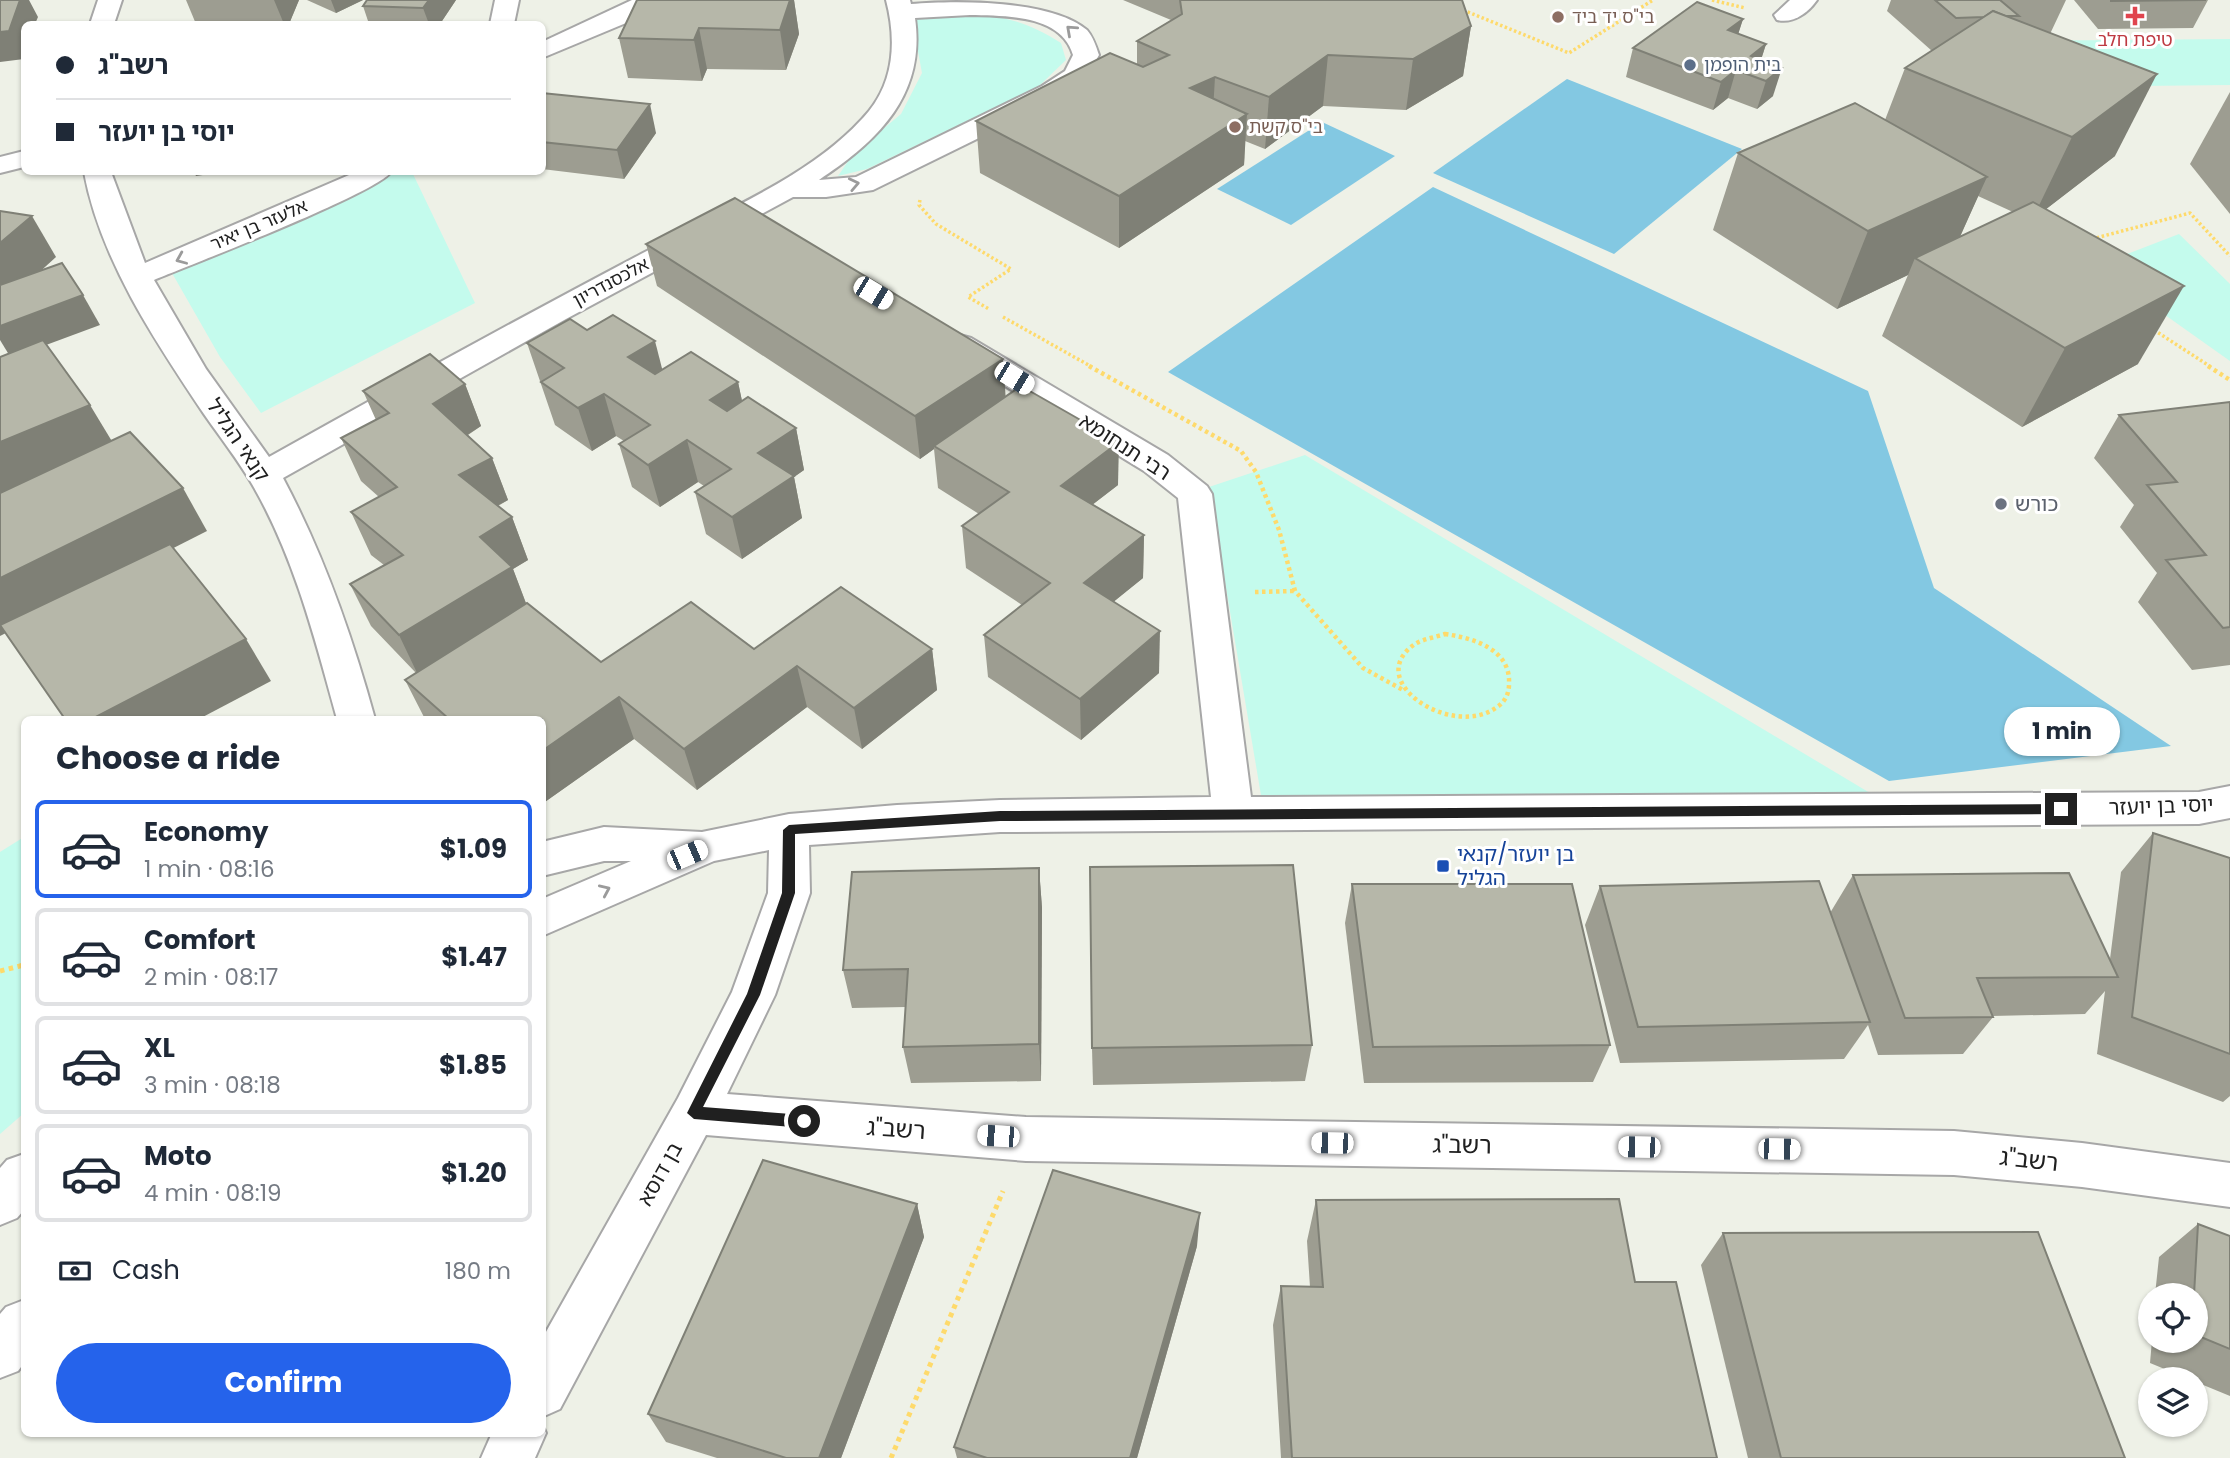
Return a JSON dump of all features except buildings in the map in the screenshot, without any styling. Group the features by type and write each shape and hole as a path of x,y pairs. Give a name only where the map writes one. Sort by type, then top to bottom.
{"street":[{"path":"103,21 110,0"},
{"path":"503,21 507,0"},
{"path":"546,49 594,29 650,0"},
{"path":"787,188 826,189 863,184 1051,92 1075,76 1086,55 1079,36 1059,19 1027,10 982,6 900,6"},
{"name":"אלכסנדריון","path":"263,475 437,376 787,188 836,155 870,127 893,95 905,64 900,6"},
{"path":"0,165 21,160"},
{"name":"קנאי הגליל","path":"98,175 120,238 152,303 208,396 263,475 290,525 324,605 355,716"},
{"name":"אלעזר בן יאיר","path":"139,276 371,175"},
{"name":"רבי תנחומא","path":"932,328 1156,463 1195,494 1233,813"},
{"name":"יוסי בן יועזר","path":"546,916 708,846 789,830 1000,816 2185,808 2230,802"},
{"name":"בן דוסא","path":"546,1384 694,1113 753,995 789,893 789,830"},
{"name":"יוסי בן יועזר","path":"546,858 604,844 708,846"},
{"name":"רשב\"ג","path":"694,1113 1026,1139 1954,1153 2082,1165 2230,1185"},
{"path":"0,1202 21,1179"},
{"path":"0,1353 21,1328"},
{"path":"507,1458 518,1437"}],"path":[{"path":"1463,10 1569,53 1653,0"},
{"path":"921,196 919,205 936,224 1011,269 968,297 1241,451 1256,472 1279,530 1295,591 1363,668 1403,690 1423,708 1442,716 1463,718 1482,715 1499,707 1508,695 1511,680 1507,666 1497,653 1483,643 1465,636 1446,634 1426,637 1406,649 1398,661 1397,676 1403,690"},
{"path":"2089,240 2190,213 2230,256"},
{"path":"2151,328 2230,380"},
{"path":"0,971 21,966"},
{"path":"891,1458 974,1256 1026,1139"}],"shaded area":[{"path":"976,14 1010,20 1040,31 1061,43 1066,60 1038,87 867,169 838,176 853,154 901,114 922,73 912,19"},
{"path":"2230,39 2230,85 2045,87 2011,41"},
{"path":"1567,79 1742,149 1614,254 1433,173"},
{"path":"1322,122 1395,156 1291,225 1217,189"},
{"path":"389,175 413,175 475,303 261,413 220,357 172,273 349,197"},
{"path":"1433,187 1868,391 1934,588 2171,746 1889,781 1168,372"},
{"path":"2179,234 2230,284 2230,361 2096,266"},
{"path":"1305,455 1870,793 1264,813 1209,487"},
{"path":"21,839 21,1116 0,1134 0,852"}],"place":[{"name":"טיפת חלב","path":"2135,16"},
{"name":"בי\"ס יד ביד","path":"1558,17"},
{"name":"בית הופמן","path":"1690,65"},
{"name":"בי\"ס קשת","path":"1235,127"},
{"name":"כורש","path":"2001,504"},
{"name":"בן יועזר/קנאי הגליל","path":"1443,866"}],"route":[{"path":"804,1121 694,1113 753,995 789,893 789,830 1000,816 2061,809"}]}
